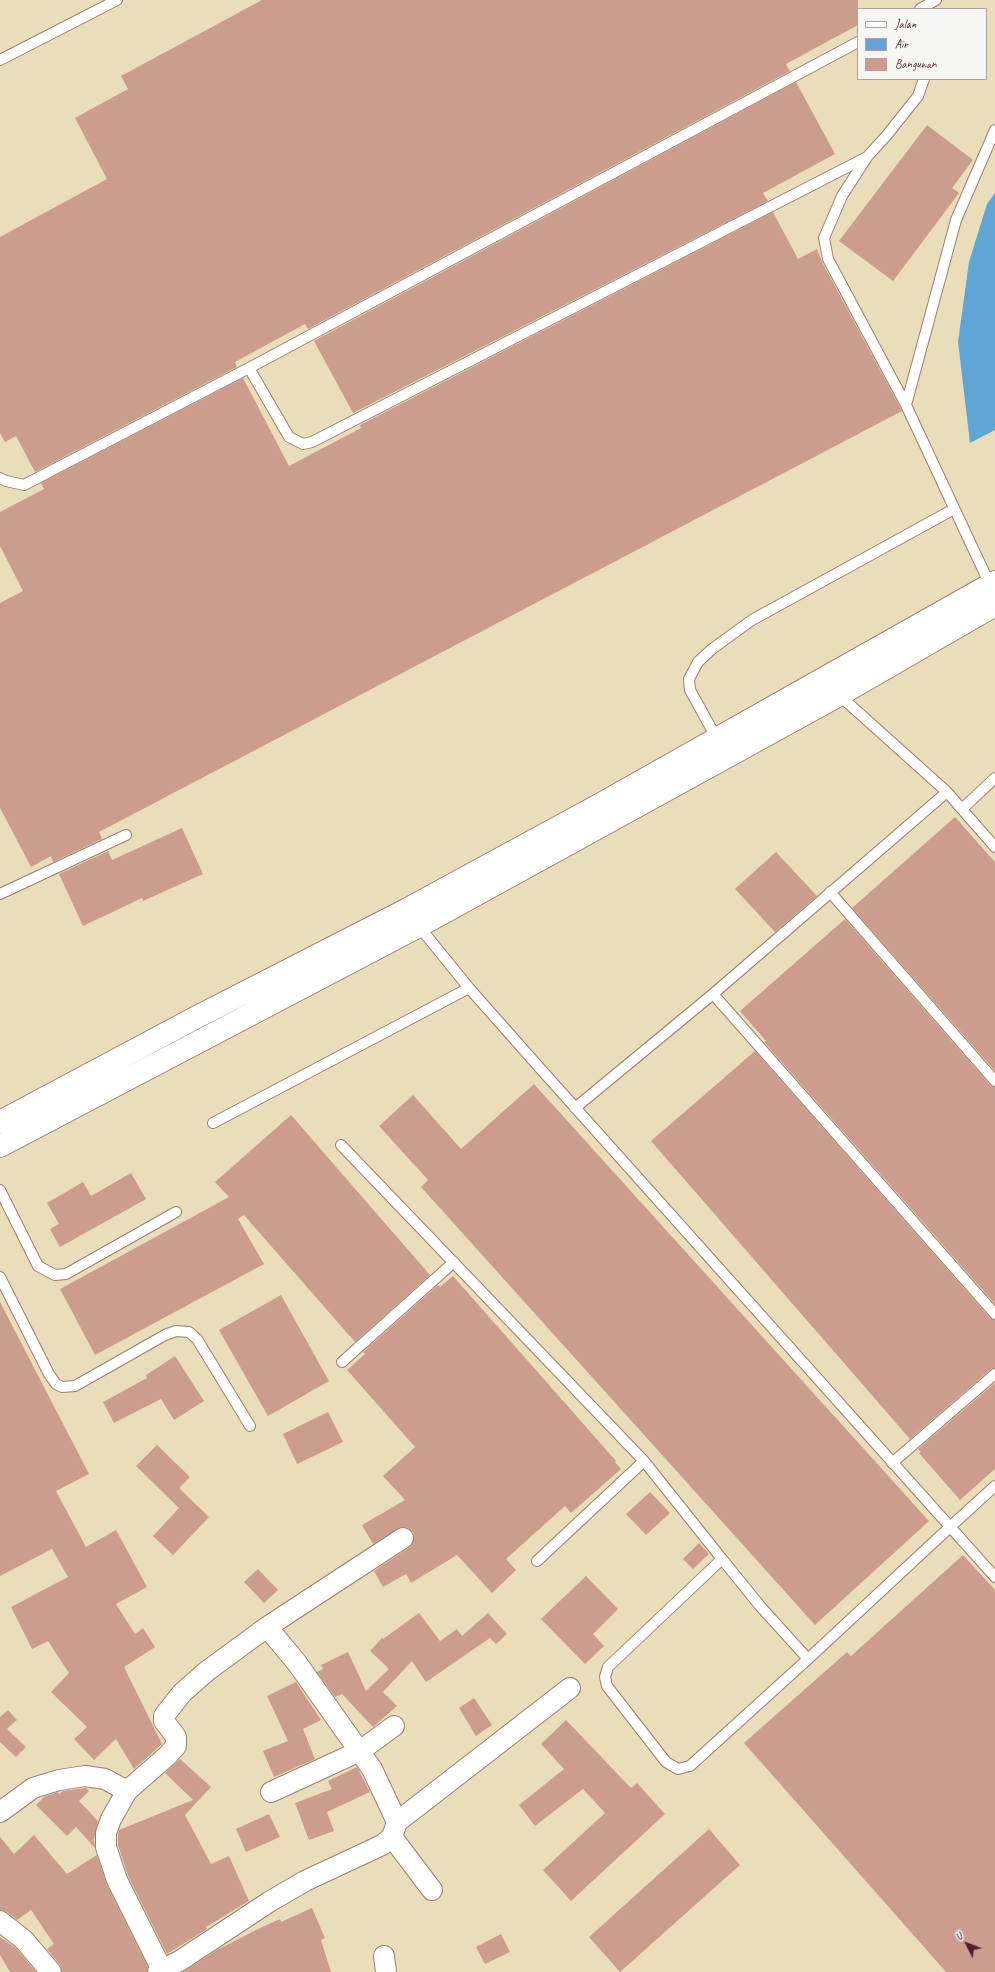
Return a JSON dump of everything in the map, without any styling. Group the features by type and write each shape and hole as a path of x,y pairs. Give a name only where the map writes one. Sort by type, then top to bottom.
{"street":[{"path":"0,1146 412,918 839,695 994,592"},
{"path":"0,1122 195,1018 412,918 602,804 717,739 994,592"},
{"path":"403,1538 268,1627 207,1671 182,1693 164,1716 164,1721 176,1737 176,1746 167,1756 127,1791 111,1819 106,1833 106,1847 117,1880 160,1971 181,1960 269,1902 305,1881 382,1845 394,1829 570,1688"},
{"path":"268,1627 297,1663 372,1769 394,1829 432,1890"},
{"path":"271,1792 360,1751 394,1726"},
{"path":"0,1812 33,1788 59,1780 85,1776 105,1779 127,1791"},
{"path":"0,1921 24,1940 51,1972"}],"lane":[{"path":"0,60 117,0"},
{"path":"922,8 936,0"},
{"path":"0,478 24,485 249,368 857,43"},
{"path":"924,80 918,96 887,135 867,157 842,196 824,238 828,259 906,405 994,592"},
{"path":"906,405 956,220 995,130"},
{"path":"249,368 289,437 303,444 312,442 867,157"},
{"path":"717,739 690,690 689,679 698,662 712,649 752,620 954,509"},
{"path":"839,695 947,792 995,847"},
{"path":"962,809 995,778"},
{"path":"575,1108 713,994 947,792"},
{"path":"0,894 126,835"},
{"path":"830,892 995,1081"},
{"path":"412,918 469,988 575,1108 995,1577"},
{"path":"213,1123 469,988"},
{"path":"713,994 995,1314"},
{"path":"341,1145 644,1461 760,1606 808,1659"},
{"path":"0,1190 38,1266 56,1275 66,1274 176,1212"},
{"path":"342,1362 454,1262"},
{"path":"0,1279 49,1374 56,1384 62,1387 75,1386 165,1335 176,1331 189,1332 197,1339 250,1426"},
{"path":"892,1463 995,1374"},
{"path":"537,1561 644,1461"},
{"path":"722,1559 608,1667 605,1677 607,1686 666,1762 678,1770 690,1766 995,1486"}],"water":[{"path":"995,193 995,430 970,443 958,342 969,262 987,204"}],"building":[{"path":"262,0 858,0 857,26 786,64 790,71 308,329 305,324 235,362 237,367 35,472 16,436 5,442 0,433 0,237 107,179 75,118 128,89 121,76"},
{"path":"796,82 835,154 763,193 768,201 353,413 314,341"},
{"path":"927,125 973,160 952,188 959,193 893,281 839,241"},
{"path":"773,212 798,259 817,249 822,262 902,411 99,832 102,839 53,862 51,856 31,867 0,808 0,603 23,591 0,546 0,512 44,489 41,483 243,378 289,466 361,428 360,425"},
{"path":"955,817 995,862 995,1071 852,908"},
{"path":"182,828 203,874 143,901 142,898 83,926 59,874 108,851 112,860"},
{"path":"776,852 817,896 775,932 735,889"},
{"path":"845,919 990,1085 995,1087 995,1304 764,1042 766,1041 740,1011"},
{"path":"755,1051 990,1318 995,1320 995,1368 991,1369 910,1439 651,1141"},
{"path":"534,1084 929,1521 815,1625 421,1187 428,1180 379,1126 413,1095 461,1149"},
{"path":"291,1115 430,1275 355,1342 244,1215 238,1219 264,1264 95,1355 60,1289 229,1197 215,1182"},
{"path":"131,1173 146,1199 60,1247 50,1229 59,1224 47,1203 83,1182 91,1196"},
{"path":"453,1276 616,1461 615,1462 621,1469 571,1513 565,1506 506,1559 516,1570 492,1593 457,1555 411,1583 406,1574 383,1587 374,1571 410,1547 414,1538 413,1532 408,1528 402,1527 373,1544 362,1525 405,1500 383,1476 415,1447 347,1370 365,1354 363,1352 438,1285 440,1287"},
{"path":"281,1295 329,1381 268,1416 219,1330"},
{"path":"0,1302 89,1474 56,1491 86,1547 116,1530 147,1587 116,1604 135,1634 143,1628 155,1647 124,1667 162,1744 134,1769 116,1739 94,1760 74,1739 87,1727 51,1692 69,1673 48,1641 32,1649 11,1607 68,1577 52,1549 0,1576"},
{"path":"175,1356 204,1401 174,1420 161,1399 114,1423 103,1402 147,1378 146,1375"},
{"path":"995,1383 995,1469 960,1500 919,1453 921,1452 918,1449"},
{"path":"328,1412 343,1442 297,1464 283,1434"},
{"path":"157,1445 190,1477 179,1488 209,1517 173,1555 153,1536 179,1508 136,1466"},
{"path":"650,1492 670,1513 646,1535 626,1514"},
{"path":"699,1543 709,1554 693,1569 683,1559"},
{"path":"963,1555 995,1590 995,1972 946,1972 744,1743 847,1652 851,1656"},
{"path":"258,1569 278,1590 264,1603 244,1582"},
{"path":"586,1576 618,1609 593,1634 604,1646 585,1664 541,1619"},
{"path":"419,1613 440,1641 457,1629 462,1636 488,1613 507,1634 496,1644 490,1638 426,1682 412,1661 383,1692 397,1706 373,1727 342,1694 335,1697 317,1672 323,1669 321,1665 348,1652 366,1691 389,1669 370,1651 382,1638 383,1639"},
{"path":"296,1682 321,1720 303,1729 315,1759 274,1777 263,1751 288,1741 267,1696"},
{"path":"474,1698 492,1725 476,1736 459,1708"},
{"path":"8,1710 17,1720 7,1729 26,1747 16,1757 0,1742 0,1717"},
{"path":"566,1720 631,1788 637,1783 665,1814 571,1901 543,1870 605,1813 583,1789 535,1826 519,1805 564,1769 541,1744"},
{"path":"180,1759 211,1787 185,1815 211,1864 229,1856 249,1901 206,1927 207,1929 167,1954 128,1876 118,1845 118,1835 119,1830 193,1800 165,1773"},
{"path":"357,1767 370,1792 327,1812 334,1831 309,1840 295,1803 332,1789 328,1781"},
{"path":"86,1788 89,1791 79,1801 98,1821 94,1839 90,1842 94,1840 95,1848 76,1827 67,1836 36,1805 44,1797 58,1792 59,1794 63,1791"},
{"path":"269,1814 280,1837 246,1852 236,1829"},
{"path":"709,1829 740,1865 620,1972 589,1937"},
{"path":"34,1835 67,1874 97,1855 107,1885 148,1967 147,1972 62,1972 60,1965 47,1949 54,1944 31,1910 17,1920 7,1912 0,1910 0,1837 14,1854"},
{"path":"312,1908 325,1938 321,1940 331,1972 183,1972 217,1950 260,1928 280,1919 281,1922"},
{"path":"501,1934 510,1952 485,1964 476,1947"},
{"path":"0,1937 16,1948 36,1972 10,1972 0,1955"}]}
